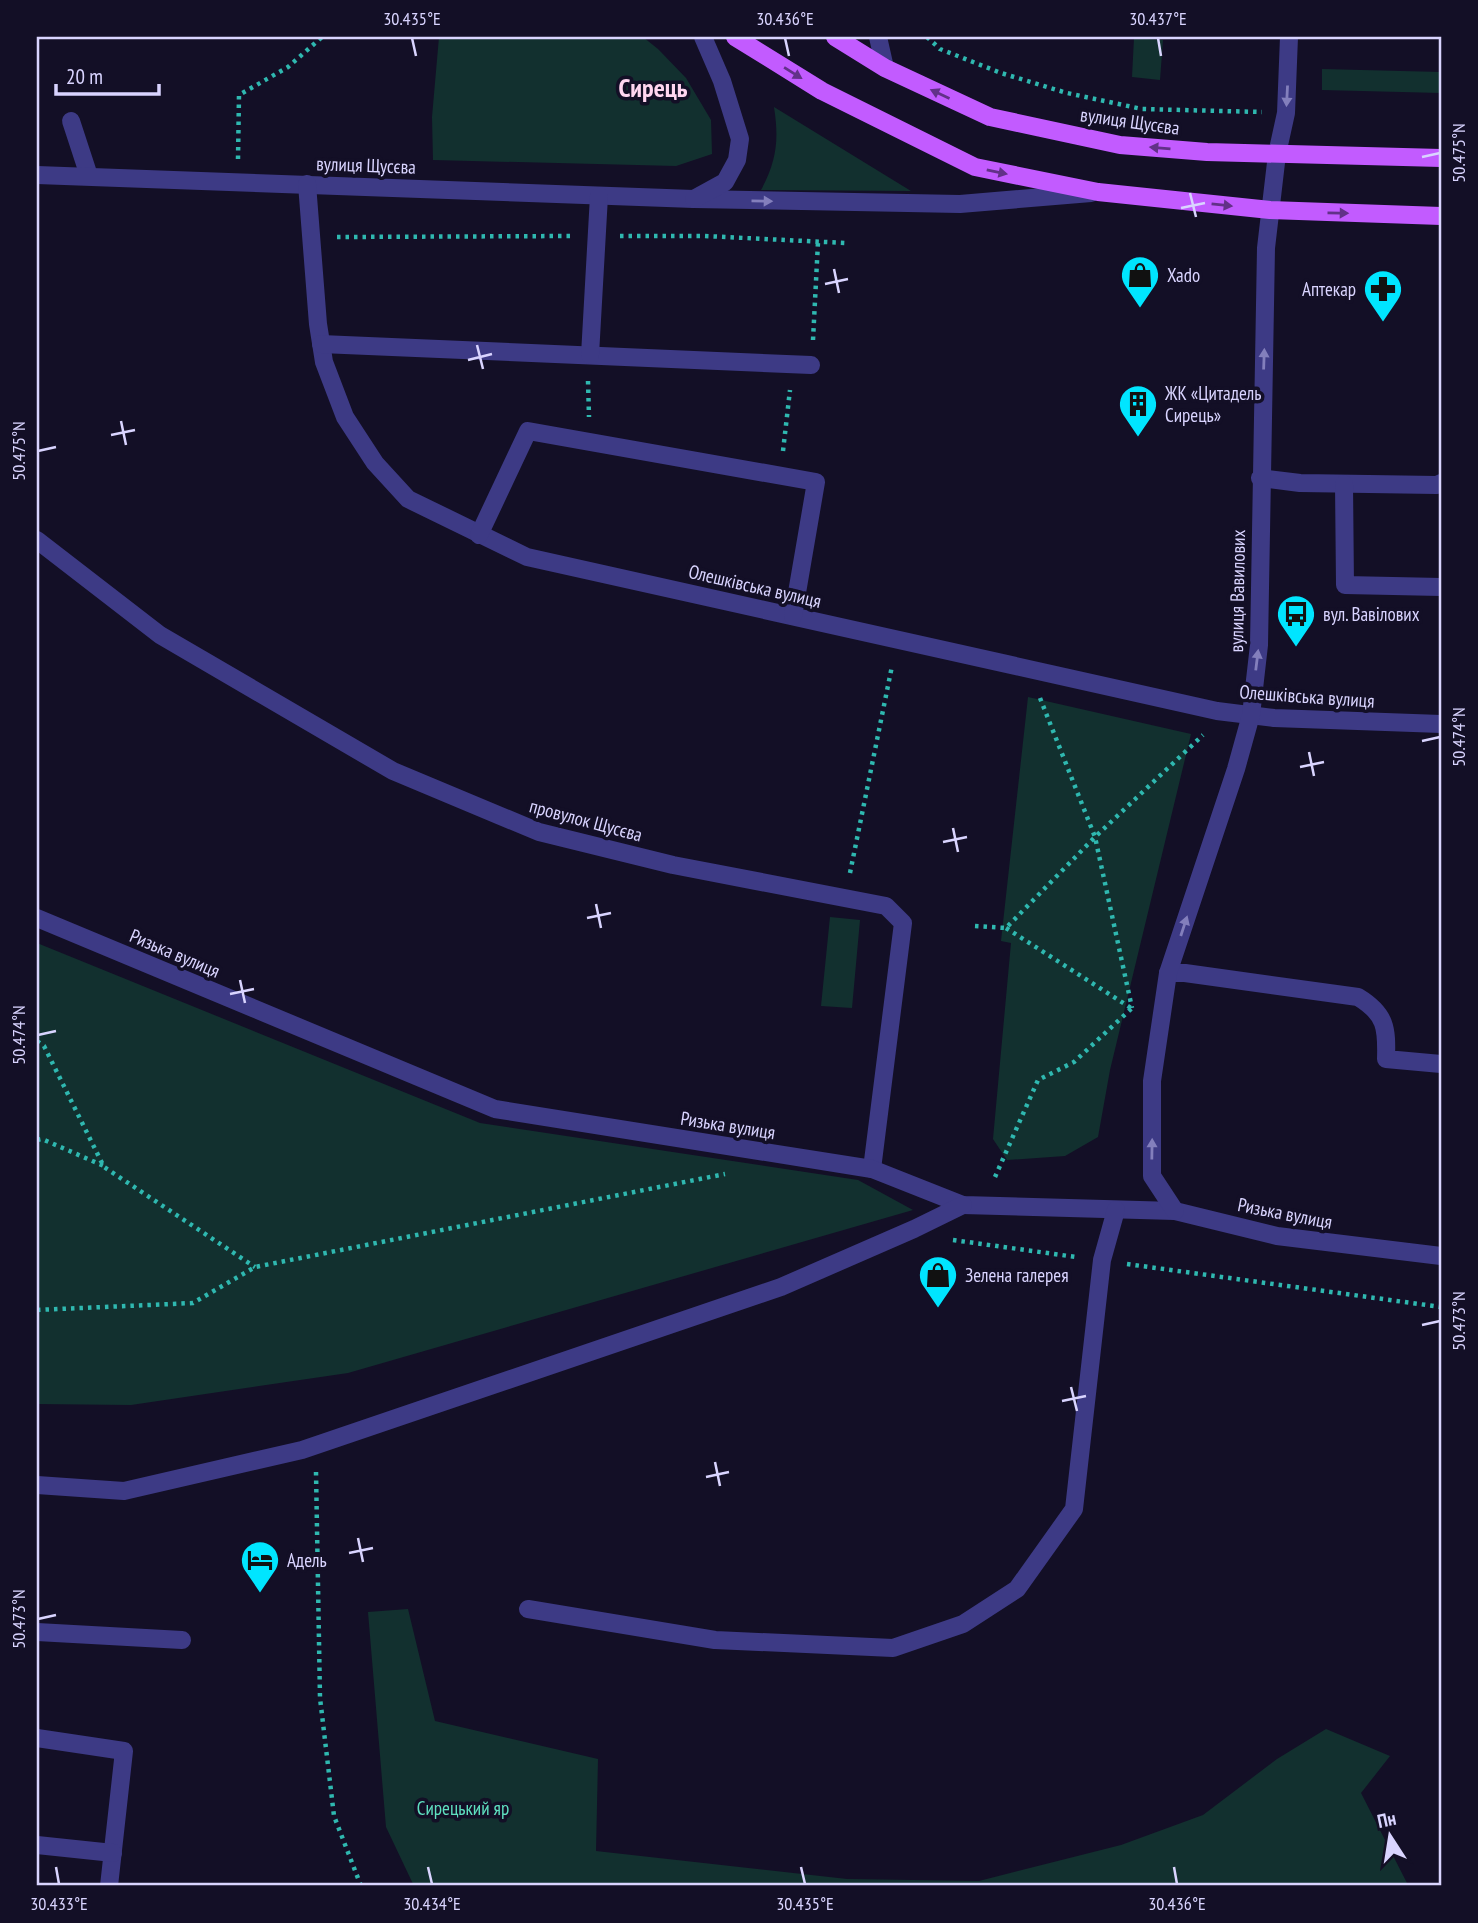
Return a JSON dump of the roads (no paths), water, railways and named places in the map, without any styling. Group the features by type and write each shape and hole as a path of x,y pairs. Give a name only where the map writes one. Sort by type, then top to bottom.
{"main road":[{"name":"вулиця Щусєва","path":"735,37 822,91 975,167 1098,192 1270,210 1441,216"},
{"name":"вулиця Щусєва","path":"835,37 885,68 990,117 1120,145 1207,152 1441,158"}],"street":[{"path":"694,200 725,182 737,160 740,139 722,81 702,37"},
{"path":"878,37 885,68"},
{"name":"вулиця Вавилових","path":"1175,1211 1152,1176 1153,1081 1168,973 1236,769 1251,715 1259,645 1266,248 1277,154 1286,113 1289,37"},
{"path":"71,121 89,176"},
{"name":"вулиця Щусєва","path":"37,175 694,200 960,204 1098,192"},
{"name":"Олешківська вулиця","path":"307,184 321,344 324,362 345,416 376,463 408,499 479,535 527,557 1217,711 1274,718 1441,724"},
{"path":"590,355 599,196"},
{"path":"321,344 811,365"},
{"path":"479,535 528,431 816,482 793,616"},
{"path":"1260,478 1300,484 1441,483"},
{"path":"1344,484 1345,585 1441,587"},
{"name":"провулок Щусєва","path":"37,540 160,635 393,771 539,832 673,865 886,906 903,923 872,1169"},
{"name":"Ризька вулиця","path":"37,918 495,1109 872,1169 963,1205 1175,1211 1277,1236 1441,1256"},
{"path":"1168,973 1185,973 1358,997 1373,1007 1382,1018 1387,1034 1386,1059 1441,1064"},
{"path":"37,1485 124,1491 302,1450 781,1287 963,1205"},
{"path":"528,1609 715,1640 893,1648 963,1624 1017,1589 1074,1509 1102,1260 1115,1210"},
{"path":"37,1632 182,1640"},
{"path":"37,1738 124,1751 110,1886"},
{"path":"37,1845 113,1853"}],"place":[{"name":"Xado","path":"1140,309"},
{"name":"Аптекар","path":"1383,323"},
{"name":"ЖК «Цитадель Сирець»","path":"1138,438"},
{"name":"вул. Вавілових","path":"1296,648"},
{"name":"Зелена галерея","path":"938,1309"},
{"name":"Адель","path":"260,1594"}],"district":[{"name":"Сирець","path":"653,88"}],"park label":[{"name":"Сирецький яр","path":"463,1808"}]}
